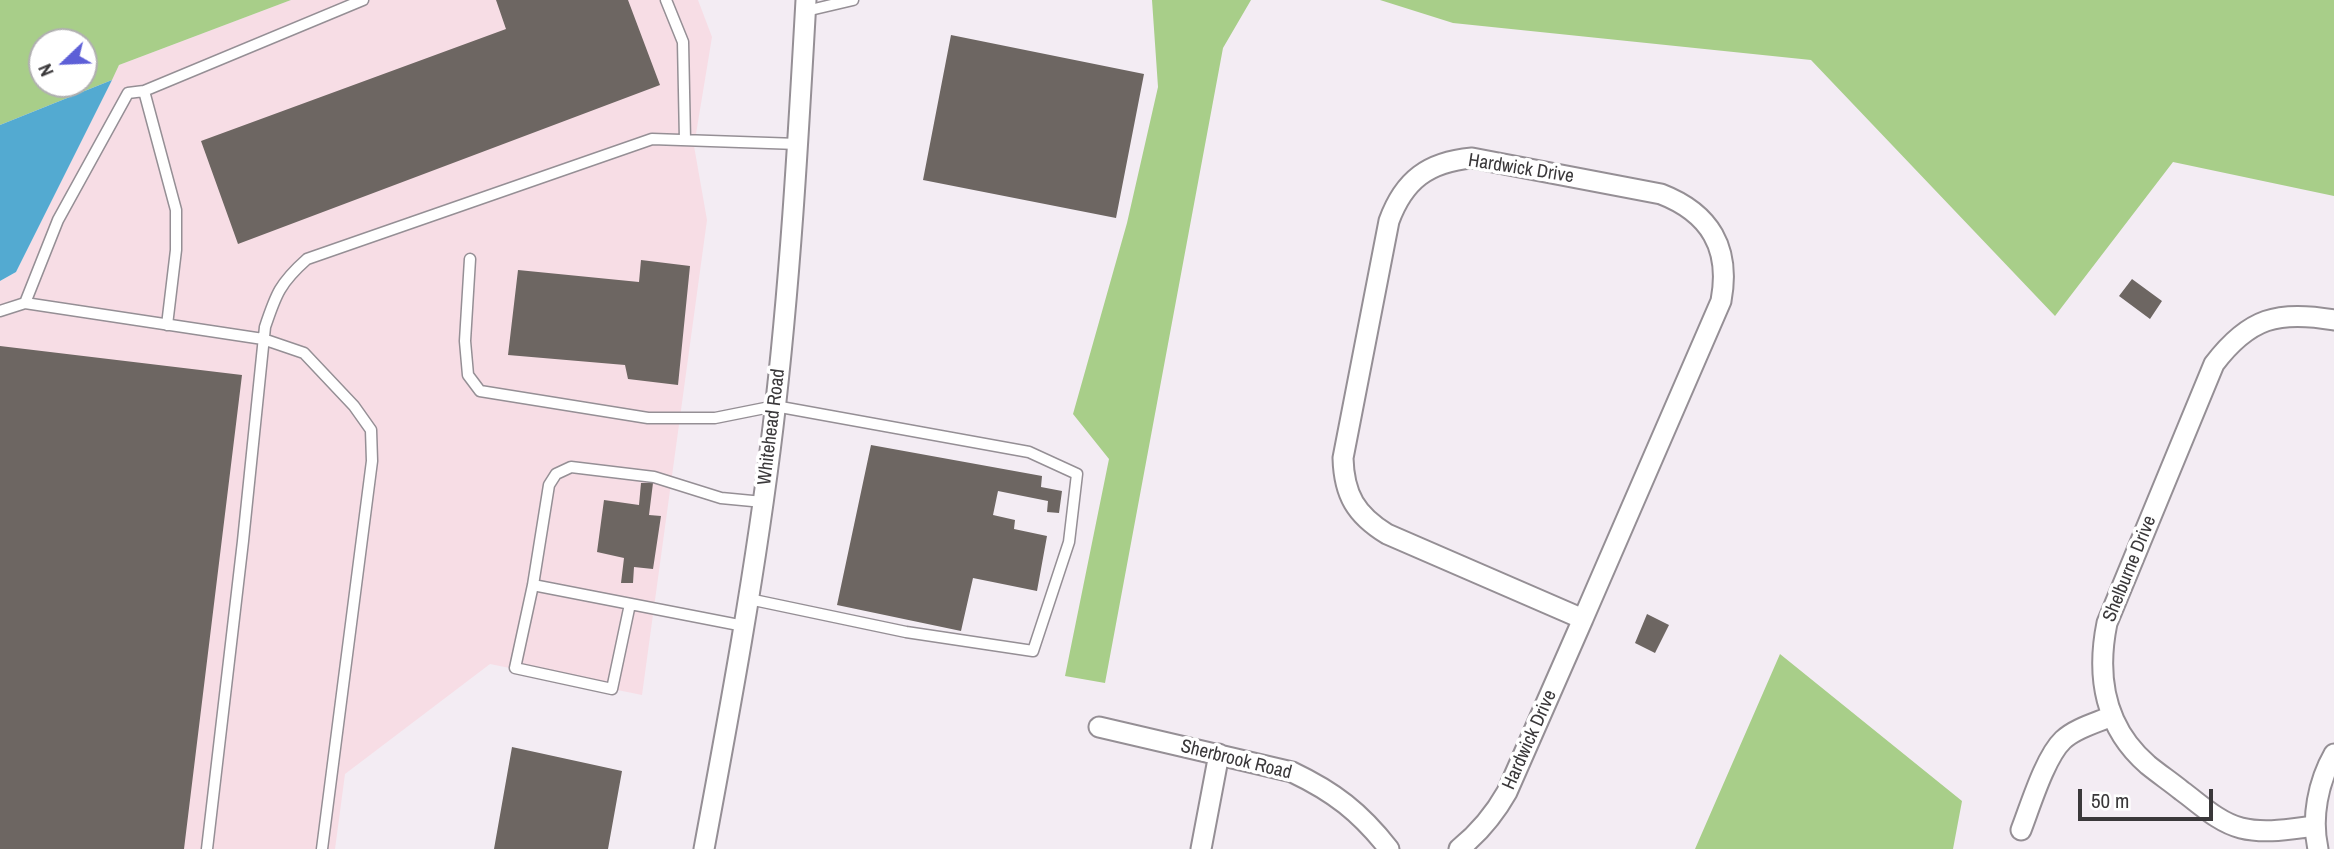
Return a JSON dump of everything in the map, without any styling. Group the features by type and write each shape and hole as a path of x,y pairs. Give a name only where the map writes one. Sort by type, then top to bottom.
{"street":[{"name":"Whitehead Road","path":"704,849 749,599 775,406 798,144 806,6"},
{"name":"Hardwick Drive","path":"1459,849 1478,834 1507,792 1583,619 1721,301 1725,284 1724,264 1711,230 1697,214 1681,202 1661,194 1472,158 1452,160 1417,177 1395,204 1389,221 1343,458 1349,493 1357,510 1387,534 1583,619"},
{"name":"Shelburne Drive","path":"2315,826 2258,831 2238,827 2218,818 2148,765 2121,734 2105,695 2101,667 2107,623 2214,364 2228,345 2262,322 2283,316 2306,315 2334,320"},
{"path":"2021,830 2053,753 2063,740 2112,716"},
{"name":"Sherbrook Road","path":"1099,727 1292,772 1347,803 1371,825 1390,849"},
{"path":"1200,849 1219,754"},
{"path":"2318,849 2315,826 2317,802 2322,779 2334,754"}],"lane":[{"path":"25,303 58,220 128,93 144,90 363,0"},
{"path":"666,0 683,42 685,140"},
{"path":"806,6 853,0"},
{"path":"144,90 176,210 176,250 167,325"},
{"path":"207,849 264,339 274,301 286,277 307,259 652,139 798,144"},
{"path":"470,259 465,341 468,375 480,391 649,418 715,418 775,406 1029,452 1077,474 1069,542 1032,651 906,632 749,599"},
{"path":"0,311 25,303 264,339 304,353 354,406 371,430 372,461 322,849"},
{"path":"630,604 612,689 515,668 533,585 549,485 556,474 571,467 654,477 721,498 763,502"},
{"path":"533,585 744,626"}],"shaded area":[{"path":"291,0 698,0 712,37 694,146 707,220 642,695 490,664 345,774 335,849 0,849 0,281 16,272 119,65"}],"green space":[{"path":"0,0 291,0 119,65 112,80 98,86 98,28 28,28 28,98 67,98 0,125"},
{"path":"1152,0 1251,0 1223,48 1105,683 1065,676 1109,459 1073,414 1127,223 1158,87"},
{"path":"1380,0 2334,0 2334,196 2173,162 2055,316 1811,60 1453,23"},
{"path":"1780,654 1962,801 1953,849 1695,849"}],"water":[{"path":"112,80 16,272 0,281 0,125 67,98 98,98 98,86"}],"building":[{"path":"496,0 628,0 660,85 238,244 201,141 506,29"},
{"path":"951,35 1144,74 1116,218 923,180"},
{"path":"641,260 690,266 678,385 628,379 625,365 508,355 518,270 639,282"},
{"path":"2132,279 2162,301 2150,319 2119,296"},
{"path":"0,346 242,375 184,849 0,849"},
{"path":"871,445 1042,476 1041,487 1062,491 1059,513 1047,512 1048,501 998,491 993,515 1015,520 1014,529 1047,536 1037,591 973,578 961,631 837,605"},
{"path":"641,483 653,483 649,515 661,516 653,569 634,567 633,583 621,583 624,558 597,552 604,500 639,505"},
{"path":"1647,614 1669,625 1655,653 1635,643"},
{"path":"512,747 622,771 608,849 494,849"}]}
